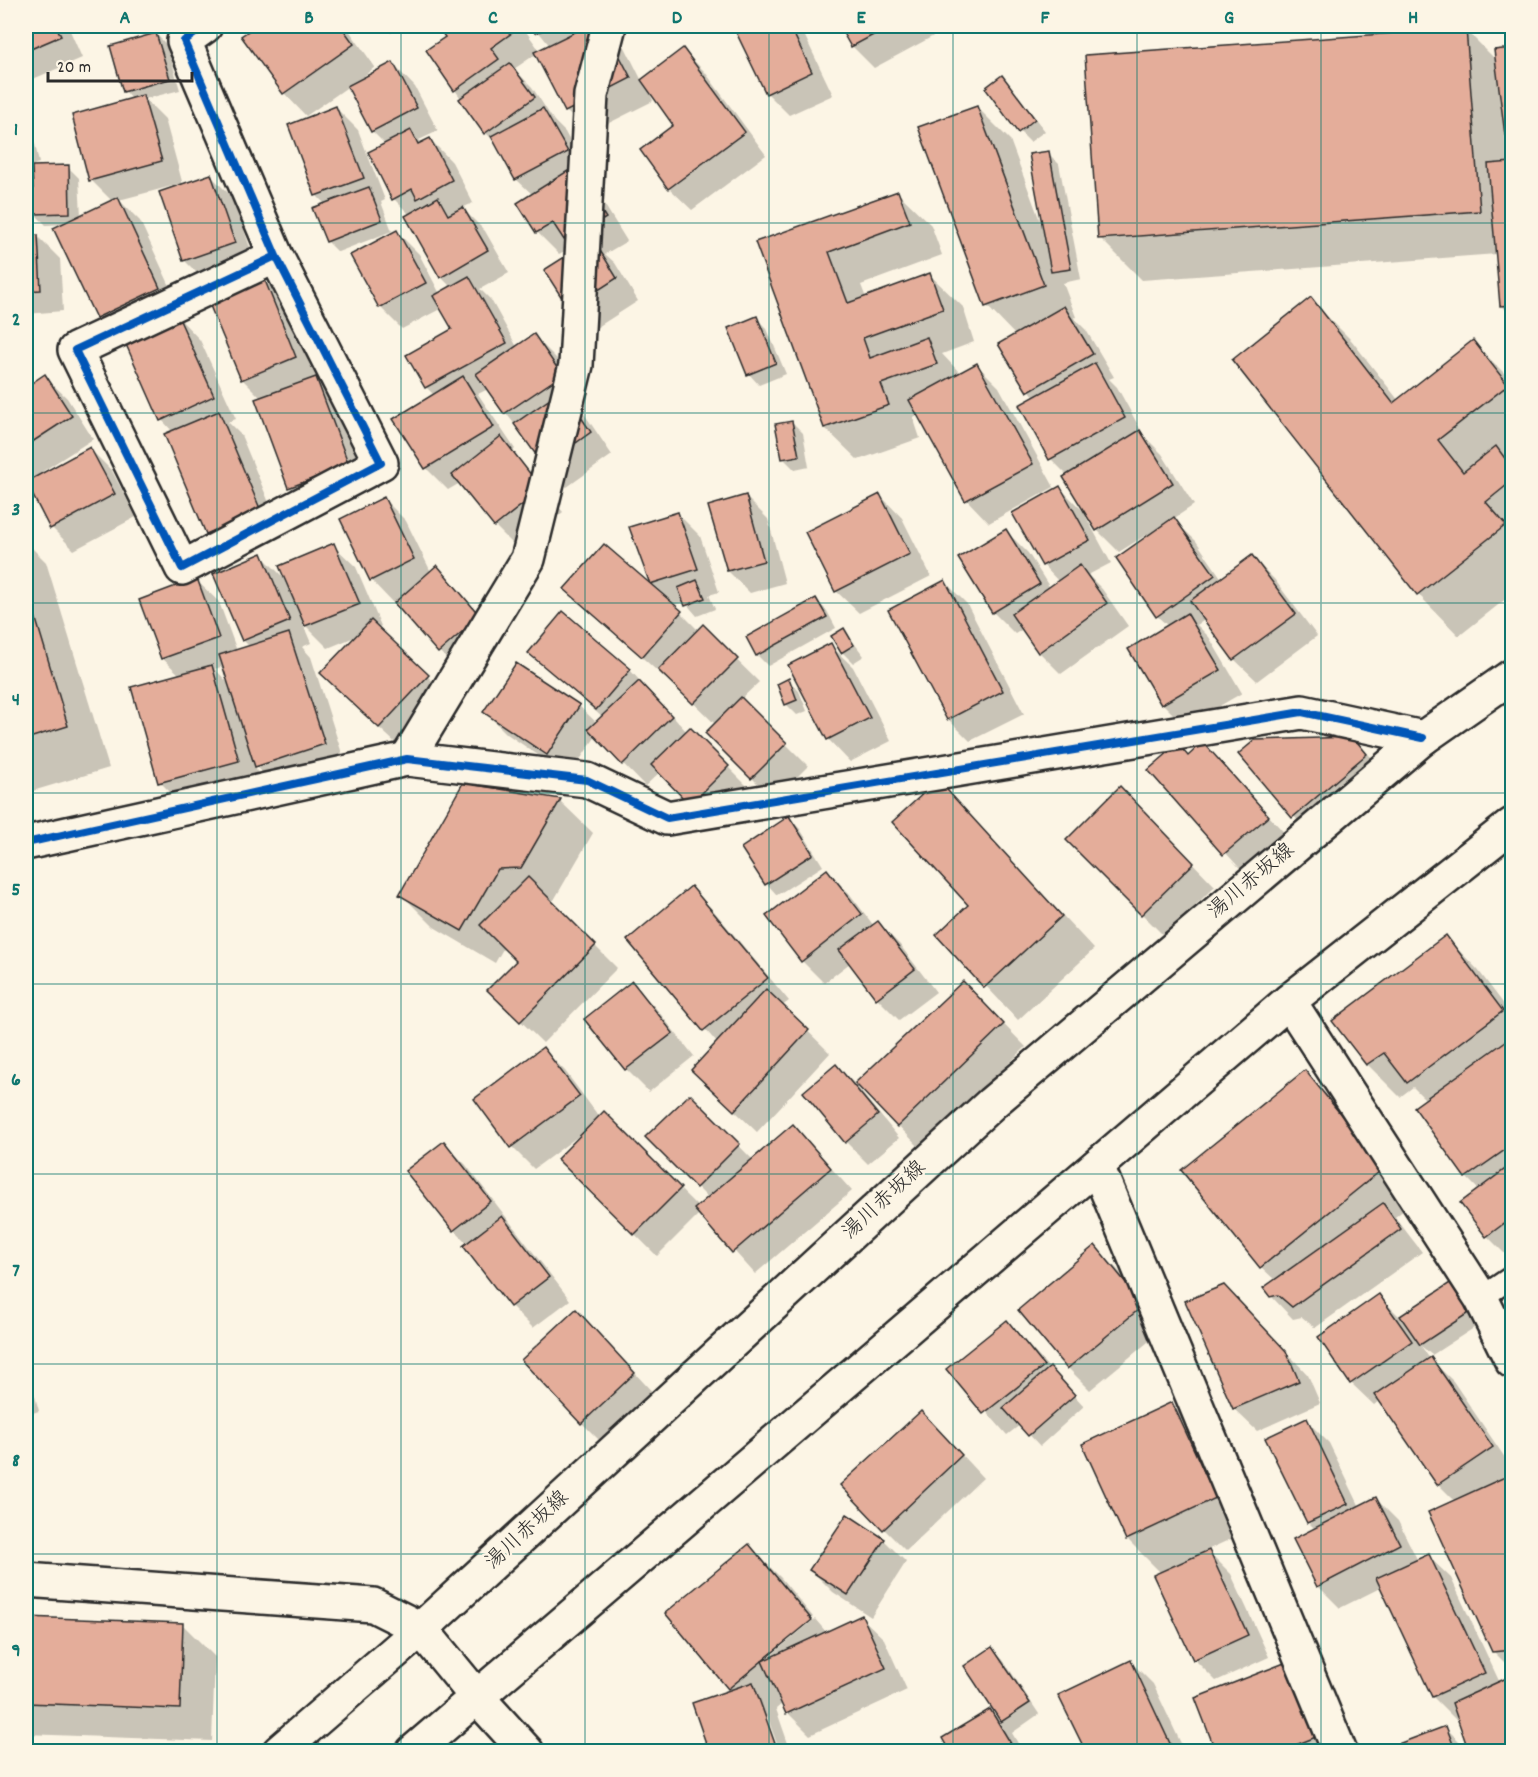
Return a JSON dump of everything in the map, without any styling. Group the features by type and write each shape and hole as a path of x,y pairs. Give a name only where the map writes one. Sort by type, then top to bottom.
{"street":[{"path":"205,26 183,41 276,256 381,463 182,568 75,350 276,256"},
{"path":"407,759 528,559 576,365 591,95 609,26"},
{"name":"湯川赤坂線","path":"279,1752 421,1629 992,1103 1423,738 1512,676"},
{"path":"26,843 407,759 587,780 668,818 1302,712 1423,738"},
{"path":"413,1752 1289,1001 1512,825"},
{"path":"1289,1001 1481,1298 1512,1361"},
{"path":"1097,1166 1340,1752"},
{"path":"26,1580 373,1605 421,1629 476,1696 527,1752"}],"lane":[{"path":"1481,1298 1512,1277"}],"building":[{"path":"26,26 56,26 61,36 26,51"},
{"path":"256,26 341,26 354,44 283,94 241,36"},
{"path":"437,26 517,26 519,28 491,48 499,59 454,91 426,50 445,37"},
{"path":"532,26 554,26 535,33"},
{"path":"587,26 604,26 631,78 565,112 534,52"},
{"path":"733,26 790,26 812,72 766,94"},
{"path":"839,26 890,26 851,47"},
{"path":"1466,28 1480,211 1098,239 1085,55"},
{"path":"156,33 170,79 123,92 110,46"},
{"path":"683,48 745,132 668,189 640,150 673,125 641,80"},
{"path":"1512,48 1512,134 1505,135 1494,50"},
{"path":"393,62 417,108 371,132 347,86"},
{"path":"510,63 535,97 484,134 459,99"},
{"path":"1002,75 1035,119 1018,133 985,88"},
{"path":"143,95 162,161 89,181 72,115"},
{"path":"336,106 364,178 315,196 288,125"},
{"path":"977,106 1044,285 985,307 918,127"},
{"path":"543,108 568,152 515,180 491,136"},
{"path":"411,130 418,144 430,138 452,180 417,199 412,189 392,200 368,152"},
{"path":"26,135 29,153 26,154"},
{"path":"1049,151 1071,269 1051,272 1029,154"},
{"path":"1512,162 1512,305 1500,306 1488,164"},
{"path":"69,165 70,213 34,214 32,166"},
{"path":"574,167 606,218 566,243 553,223 536,233 517,203"},
{"path":"211,174 235,243 183,261 159,192"},
{"path":"369,187 382,220 326,242 312,208"},
{"path":"898,191 910,222 829,252 848,303 930,273 943,309 863,338 870,358 927,337 937,364 881,384 889,405 824,428 755,242"},
{"path":"118,197 160,288 96,318 53,228"},
{"path":"438,197 448,215 463,207 488,250 440,278 405,216"},
{"path":"397,230 426,283 379,308 350,255"},
{"path":"38,235 41,290 26,291 26,236"},
{"path":"593,239 617,278 569,309 544,270"},
{"path":"469,276 507,343 425,388 406,355 452,329 433,296"},
{"path":"264,278 296,357 241,380 208,301"},
{"path":"1311,297 1393,403 1473,340 1508,385 1438,440 1463,472 1496,446 1512,468 1512,481 1486,502 1506,525 1417,595 1232,360"},
{"path":"1064,306 1093,354 1027,392 998,344"},
{"path":"178,316 214,396 160,421 124,340"},
{"path":"757,316 776,363 747,375 728,328"},
{"path":"534,334 562,375 504,414 476,374"},
{"path":"977,363 1033,464 965,501 909,400"},
{"path":"1095,363 1125,418 1049,460 1019,405"},
{"path":"45,374 72,416 26,446 26,387"},
{"path":"463,376 494,427 425,469 393,419"},
{"path":"316,377 349,465 288,488 255,399"},
{"path":"563,390 591,432 544,466 514,424"},
{"path":"219,411 261,511 206,534 164,434"},
{"path":"792,421 799,456 782,459 775,424"},
{"path":"1140,430 1173,483 1096,531 1063,477"},
{"path":"501,436 542,489 494,527 452,475"},
{"path":"90,447 115,494 50,529 26,482"},
{"path":"1060,486 1090,540 1042,566 1012,513"},
{"path":"880,494 910,554 835,592 805,532"},
{"path":"746,495 764,561 727,571 708,506"},
{"path":"384,497 414,559 370,581 340,519"},
{"path":"678,512 698,569 650,584 629,527"},
{"path":"1174,517 1215,575 1156,617 1116,558"},
{"path":"1006,529 1040,584 992,613 958,558"},
{"path":"334,543 360,604 305,626 279,566"},
{"path":"604,544 682,611 642,657 564,589"},
{"path":"262,553 290,621 242,641 213,574"},
{"path":"1252,555 1296,614 1233,660 1190,601"},
{"path":"437,565 480,616 438,653 394,603"},
{"path":"1080,565 1107,603 1038,653 1011,614"},
{"path":"197,578 219,638 161,659 139,600"},
{"path":"697,580 705,598 685,606 678,588"},
{"path":"945,580 1003,691 947,720 888,610"},
{"path":"26,586 68,726 26,739"},
{"path":"816,598 827,617 756,656 746,637"},
{"path":"563,611 631,669 596,710 528,653"},
{"path":"1187,613 1221,670 1161,705 1128,649"},
{"path":"371,620 429,675 379,728 320,673"},
{"path":"703,624 738,659 693,704 658,670"},
{"path":"844,628 854,645 841,653 831,636"},
{"path":"289,633 325,744 255,767 219,655"},
{"path":"831,643 870,718 827,740 788,665"},
{"path":"516,663 580,705 547,755 483,712"},
{"path":"212,665 239,761 158,783 131,687"},
{"path":"789,678 797,700 785,705 777,684"},
{"path":"639,681 672,716 622,765 588,729"},
{"path":"741,697 787,743 751,779 705,733"},
{"path":"690,727 729,766 690,805 651,765"},
{"path":"1353,737 1367,754 1292,818 1238,754 1255,740"},
{"path":"1203,742 1269,816 1223,855 1148,770 1178,744 1188,756"},
{"path":"938,780 1062,916 984,988 936,935 968,905 892,822"},
{"path":"463,783 561,799 521,868 498,869 462,931 399,895"},
{"path":"1120,786 1194,863 1141,915 1066,840"},
{"path":"789,816 813,854 765,885 741,848"},
{"path":"827,869 862,914 801,962 766,916"},
{"path":"528,877 596,945 520,1022 487,990 516,961 480,925"},
{"path":"691,886 768,978 703,1031 627,940"},
{"path":"878,921 915,969 876,999 839,950"},
{"path":"1446,935 1503,1011 1407,1083 1384,1053 1366,1065 1332,1021"},
{"path":"632,981 673,1033 625,1070 584,1019"},
{"path":"963,981 1004,1024 897,1127 855,1083"},
{"path":"766,989 809,1030 734,1111 691,1070"},
{"path":"1510,1038 1512,1042 1512,1145 1465,1178 1414,1107"},
{"path":"543,1047 580,1096 510,1148 474,1099"},
{"path":"836,1064 878,1115 845,1143 803,1092"},
{"path":"1305,1070 1384,1168 1260,1268 1181,1170"},
{"path":"690,1094 740,1144 696,1188 645,1137"},
{"path":"604,1111 681,1188 634,1235 557,1159"},
{"path":"793,1124 831,1168 732,1253 694,1209"},
{"path":"444,1141 491,1201 453,1231 405,1171"},
{"path":"1512,1164 1512,1231 1506,1222 1486,1237 1460,1203"},
{"path":"1383,1203 1401,1229 1292,1307 1278,1295 1270,1297 1263,1288"},
{"path":"502,1216 549,1277 510,1307 463,1246"},
{"path":"1095,1245 1144,1305 1067,1369 1018,1310"},
{"path":"1450,1283 1470,1312 1420,1345 1400,1316"},
{"path":"1224,1285 1286,1351 1299,1381 1233,1409 1185,1301"},
{"path":"1379,1294 1412,1341 1350,1384 1318,1337"},
{"path":"576,1309 635,1373 581,1424 521,1360"},
{"path":"1007,1320 1044,1366 983,1414 946,1369"},
{"path":"1431,1357 1493,1447 1437,1485 1375,1395"},
{"path":"1050,1367 1075,1395 1028,1436 1003,1408"},
{"path":"1172,1402 1216,1498 1126,1540 1082,1444"},
{"path":"921,1411 962,1455 883,1530 840,1485"},
{"path":"1307,1418 1348,1504 1307,1523 1265,1438"},
{"path":"1507,1476 1512,1488 1512,1650 1492,1652 1428,1512"},
{"path":"1376,1497 1400,1544 1317,1587 1293,1539"},
{"path":"847,1514 885,1539 848,1595 809,1570"},
{"path":"749,1544 812,1620 728,1689 665,1613"},
{"path":"1209,1550 1248,1635 1193,1660 1153,1575"},
{"path":"1429,1554 1485,1673 1432,1697 1376,1578"},
{"path":"862,1615 886,1668 786,1714 762,1661"},
{"path":"26,1617 183,1623 180,1709 26,1703"},
{"path":"992,1647 1030,1703 1001,1722 964,1666"},
{"path":"1131,1660 1174,1752 1086,1752 1058,1695"},
{"path":"1287,1662 1316,1737 1278,1752 1216,1752 1195,1698"},
{"path":"1511,1676 1512,1752 1469,1752 1452,1703"},
{"path":"753,1682 778,1752 709,1752 692,1703"},
{"path":"990,1709 1016,1752 950,1752 942,1738"},
{"path":"1446,1726 1456,1752 1392,1752 1390,1747"}],"cycle path":[{"path":"205,26 184,41 276,256 381,463 182,568 75,350 276,256"},
{"path":"26,843 407,759 587,780 667,818 1302,712 1423,738"}]}
